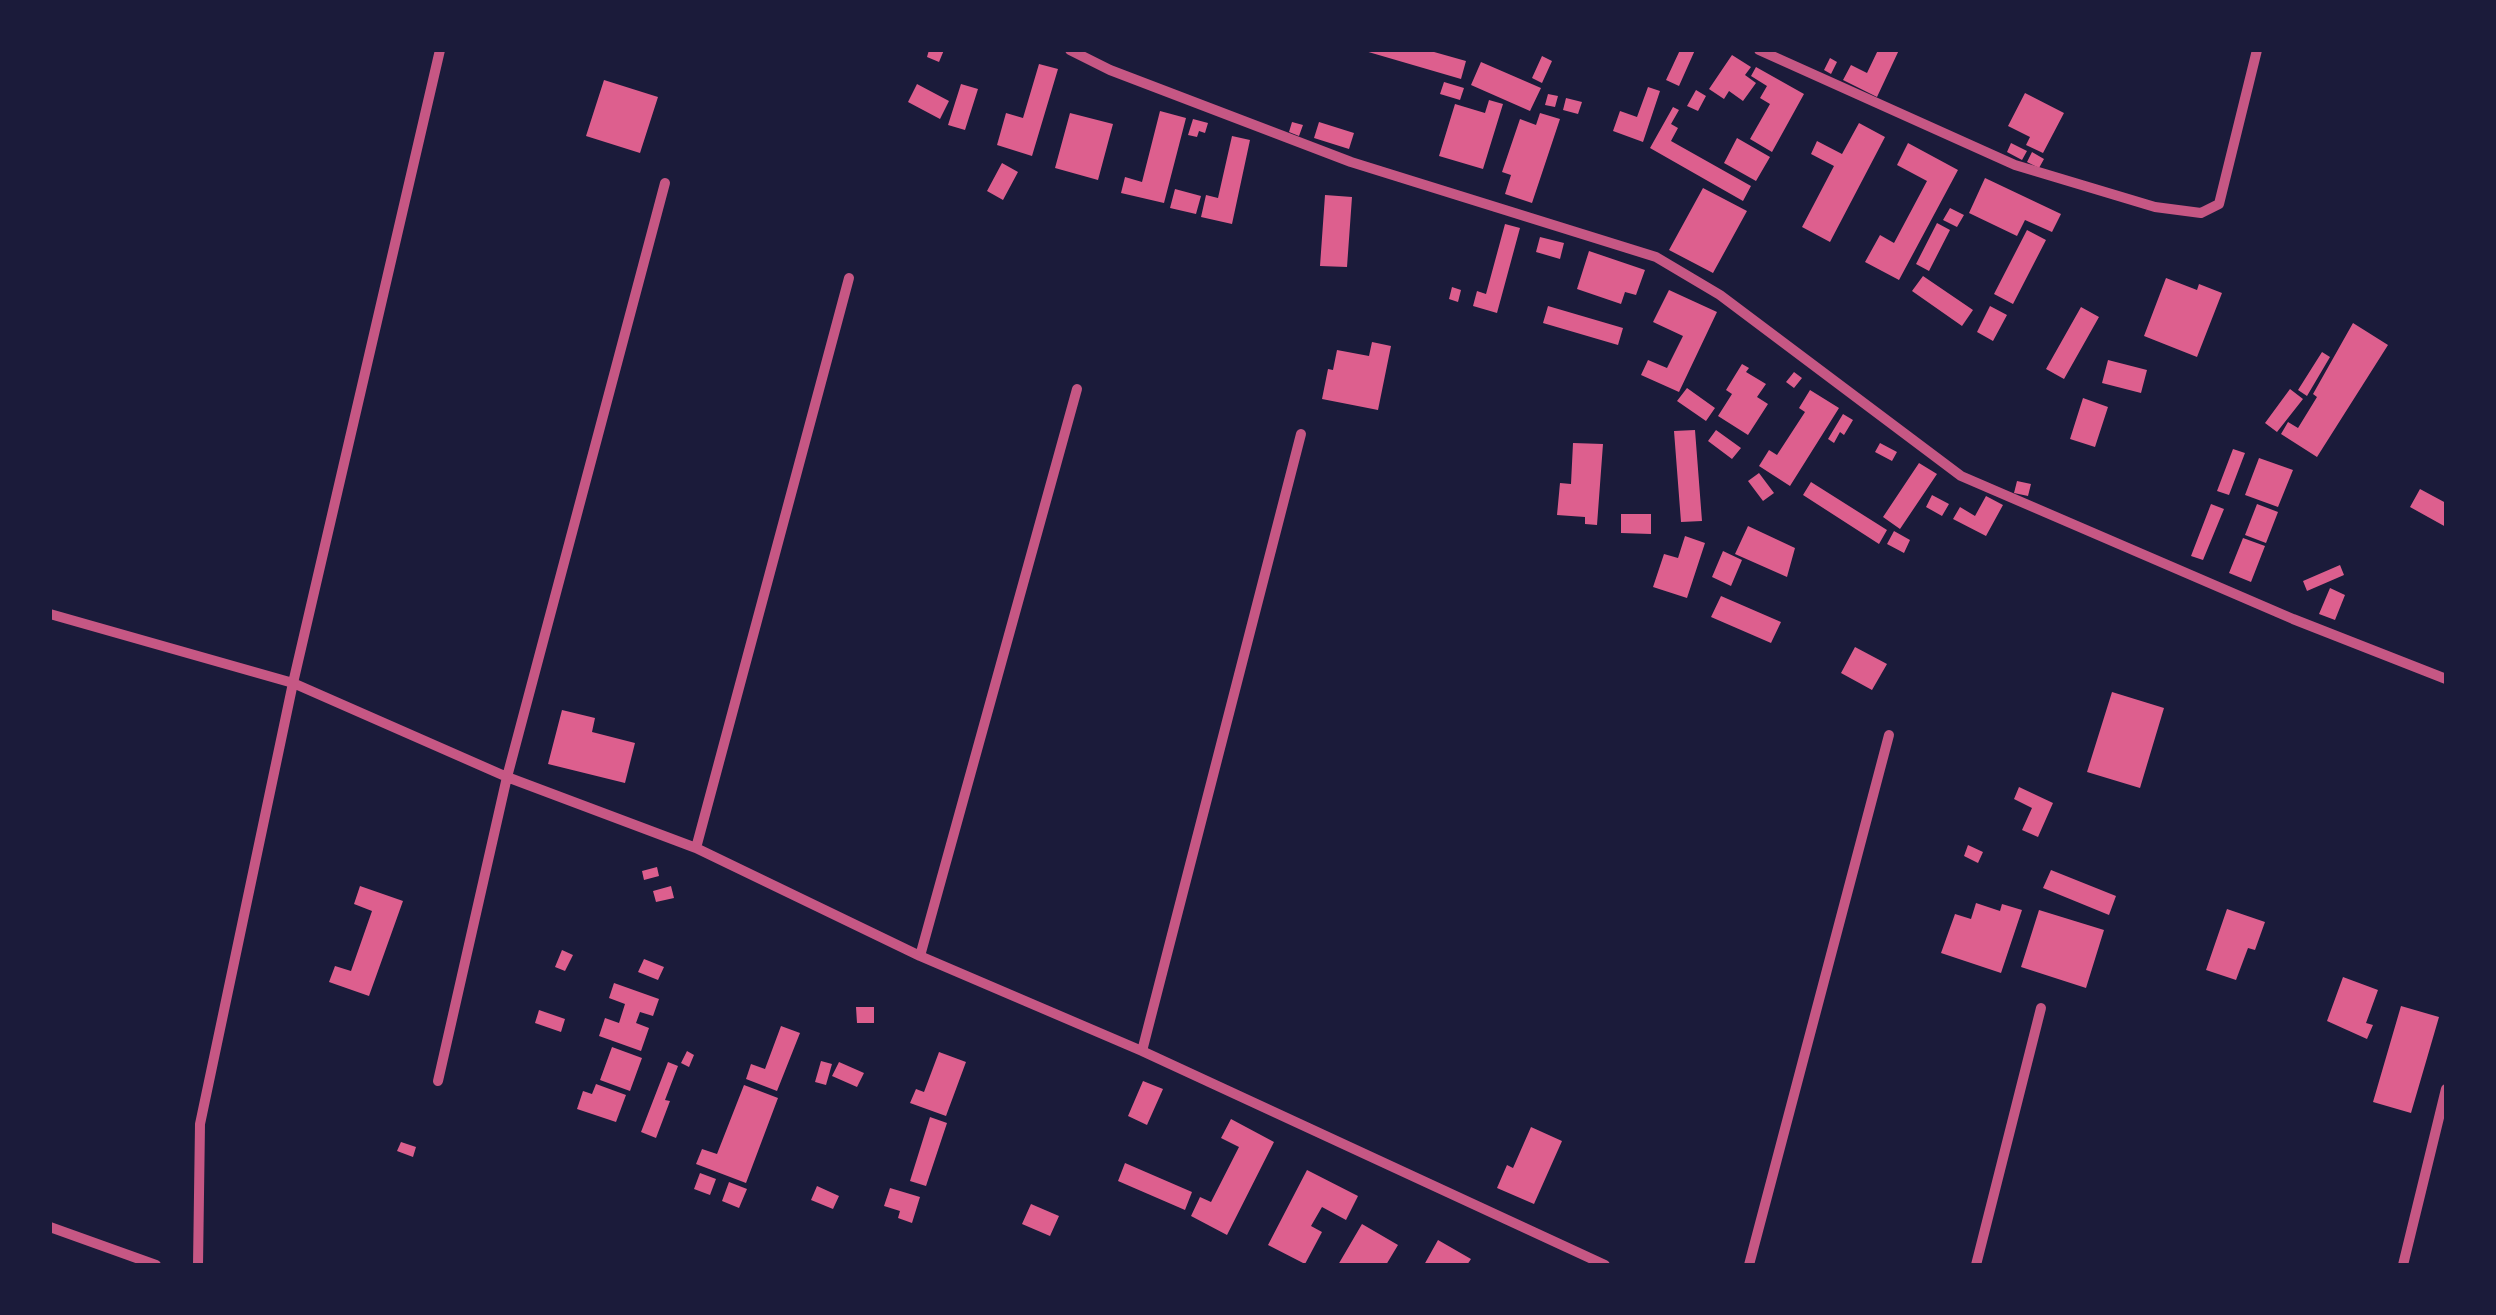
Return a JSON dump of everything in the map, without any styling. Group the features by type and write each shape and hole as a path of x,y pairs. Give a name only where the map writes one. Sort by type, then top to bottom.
{"street":[{"path":"198,1265 200,1124 293,683 440,50"},
{"path":"1070,50 1110,70 1351,162 1656,257 1720,296 1962,476 2446,679"},
{"path":"1760,50 2015,166 2156,207 2202,212 2219,204 2256,50"},
{"path":"438,1081 507,777 666,183"},
{"path":"696,848 849,278"},
{"path":"920,956 1077,388"},
{"path":"1142,1051 1302,434"},
{"path":"50,614 293,683 507,777 696,848 920,956 1142,1051 1605,1265"},
{"path":"1749,1265 1888,734"},
{"path":"1976,1265 2041,1008"},
{"path":"2403,1265 2446,1089"},
{"path":"50,1227 156,1265"}],"building":[{"path":"929,50 944,50 939,62 927,57"},
{"path":"1427,50 1466,61 1461,79 1365,51"},
{"path":"1680,50 1695,50 1679,86 1666,80"},
{"path":"1878,50 1899,50 1877,97 1843,80 1851,65 1867,73"},
{"path":"1732,55 1751,67 1745,75 1756,83 1743,101 1729,91 1724,99 1709,89"},
{"path":"1542,56 1552,61 1542,83 1532,78"},
{"path":"1830,58 1837,62 1831,74 1824,70"},
{"path":"1481,62 1541,88 1530,111 1471,85"},
{"path":"1039,64 1058,69 1032,156 997,145 1006,113 1023,118"},
{"path":"1756,67 1804,94 1772,152 1750,139 1770,104 1760,98 1767,86 1751,76"},
{"path":"604,80 658,97 640,153 586,136"},
{"path":"1444,82 1464,88 1460,100 1440,94"},
{"path":"917,84 949,101 940,119 908,102"},
{"path":"961,84 978,89 965,130 948,125"},
{"path":"1648,87 1660,91 1643,142 1613,131 1620,111 1637,117"},
{"path":"1696,90 1706,96 1698,111 1687,106"},
{"path":"2025,93 2064,113 2043,153 2026,145 2030,137 2008,126"},
{"path":"1548,94 1558,96 1555,107 1545,105"},
{"path":"1566,98 1582,102 1578,114 1563,110"},
{"path":"1489,100 1503,104 1483,169 1439,156 1455,104 1485,113"},
{"path":"1673,107 1679,110 1671,124 1678,128 1671,141 1751,186 1743,201 1650,148"},
{"path":"1160,111 1186,118 1164,203 1121,193 1125,177 1142,182"},
{"path":"1070,113 1113,124 1098,180 1055,168"},
{"path":"1540,113 1560,119 1532,203 1505,194 1511,175 1502,172 1520,119 1536,125"},
{"path":"1193,119 1208,123 1205,133 1199,131 1197,137 1188,135"},
{"path":"1292,122 1303,125 1299,136 1289,132"},
{"path":"1319,122 1354,133 1349,149 1314,138"},
{"path":"1859,123 1885,137 1830,242 1802,227 1834,166 1811,154 1817,141 1842,154"},
{"path":"1232,136 1250,140 1232,224 1201,217 1206,195 1218,198"},
{"path":"1737,138 1770,157 1756,181 1724,163"},
{"path":"1908,143 1958,170 1899,280 1865,262 1880,235 1894,243 1927,181 1897,165"},
{"path":"2011,143 2027,151 2022,160 2007,152"},
{"path":"2032,152 2044,159 2039,168 2027,162"},
{"path":"1002,163 1018,172 1003,200 987,191"},
{"path":"1985,178 2061,214 2052,232 2025,220 2017,236 1969,213"},
{"path":"1703,188 1747,211 1713,273 1669,250"},
{"path":"1175,189 1201,196 1196,214 1170,208"},
{"path":"1325,195 1352,197 1347,267 1320,266"},
{"path":"1950,208 1964,215 1957,227 1943,220"},
{"path":"1937,223 1950,230 1929,271 1916,264"},
{"path":"1505,224 1520,228 1497,313 1473,306 1477,291 1486,294"},
{"path":"2027,230 2046,240 2013,304 1994,294"},
{"path":"1540,237 1564,243 1560,259 1536,252"},
{"path":"1589,251 1645,270 1636,295 1625,292 1621,304 1577,289"},
{"path":"1923,276 1973,310 1962,326 1912,291"},
{"path":"2166,278 2197,290 2199,284 2222,293 2197,357 2144,336"},
{"path":"1452,287 1461,290 1458,302 1449,299"},
{"path":"1669,290 1717,312 1679,392 1641,375 1648,360 1667,368 1683,336 1653,322"},
{"path":"1548,306 1623,328 1618,345 1543,323"},
{"path":"1990,306 2007,315 1993,341 1977,332"},
{"path":"2081,307 2099,317 2064,379 2046,369"},
{"path":"2353,323 2388,345 2317,457 2281,434 2288,422 2298,428"},
{"path":"1372,342 1391,346 1378,410 1322,399 1328,369 1333,370 1337,350 1369,356"},
{"path":"2322,352 2330,357 2307,396 2298,390"},
{"path":"2108,360 2147,370 2141,393 2102,383"},
{"path":"1742,364 1749,368 1746,372 1766,384 1757,397 1768,404 1748,435 1718,416 1732,394 1726,390"},
{"path":"1794,372 1802,378 1794,388 1786,382"},
{"path":"1687,388 1715,408 1706,421 1677,401"},
{"path":"2290,389 2303,399 2277,432 2265,423"},
{"path":"1810,390 1839,408 1790,486 1759,466 1769,450 1777,455 1805,412 1799,408"},
{"path":"2083,398 2108,407 2095,447 2070,439"},
{"path":"1843,414 1853,420 1834,443 1828,439"},
{"path":"1695,430 1702,521 1681,522 1674,431"},
{"path":"1716,430 1741,448 1732,459 1708,441"},
{"path":"1573,443 1603,444 1597,525 1585,524 1585,517 1557,515 1560,483 1571,484"},
{"path":"1880,443 1897,452 1892,461 1875,452"},
{"path":"2233,449 2245,453 2229,495 2217,491"},
{"path":"2259,458 2293,470 2278,507 2245,495"},
{"path":"1919,463 1937,474 1900,529 1883,517"},
{"path":"1759,473 1774,493 1763,501 1748,481"},
{"path":"2017,481 2031,484 2028,496 2014,493"},
{"path":"1811,482 1887,530 1879,544 1803,495"},
{"path":"2420,489 2446,503 2446,527 2410,507"},
{"path":"1932,495 1949,504 1942,516 1926,507"},
{"path":"1986,496 2003,505 1986,536 1953,519 1960,507 1975,516"},
{"path":"2211,504 2224,509 2203,560 2191,556"},
{"path":"2257,504 2278,512 2266,543 2245,535"},
{"path":"1621,514 1651,514 1651,534 1621,533"},
{"path":"1748,526 1795,548 1787,577 1735,554"},
{"path":"1894,531 1910,540 1904,553 1887,544"},
{"path":"1685,536 1705,543 1687,598 1653,587 1664,554 1678,558"},
{"path":"2243,538 2265,546 2251,582 2229,573"},
{"path":"1723,551 1742,560 1731,586 1712,577"},
{"path":"2340,565 2344,575 2307,591 2303,581"},
{"path":"2330,588 2345,595 2335,620 2319,614"},
{"path":"1721,596 1781,622 1771,643 1711,617"},
{"path":"1855,647 1887,664 1872,690 1841,673"},
{"path":"2112,692 2164,708 2140,788 2087,772"},
{"path":"562,710 595,718 592,732 635,743 625,783 548,764"},
{"path":"2019,787 2053,803 2038,837 2022,830 2032,808 2014,799"},
{"path":"1968,845 1983,852 1978,863 1964,856"},
{"path":"657,867 659,876 644,880 642,871"},
{"path":"2051,870 2116,896 2109,915 2043,888"},
{"path":"360,886 403,901 369,996 329,982 335,966 351,971 372,911 354,904"},
{"path":"671,886 674,898 656,902 653,891"},
{"path":"1976,903 2000,911 2002,904 2022,910 2001,973 1941,953 1955,914 1971,919"},
{"path":"2227,909 2265,922 2255,950 2248,948 2236,980 2206,970"},
{"path":"2039,910 2104,930 2086,988 2021,967"},
{"path":"562,950 573,955 565,971 555,967"},
{"path":"644,959 664,967 658,980 638,972"},
{"path":"2343,977 2378,990 2366,1023 2373,1025 2367,1039 2327,1021"},
{"path":"614,983 659,999 653,1016 640,1012 636,1023 649,1028 641,1051 599,1036 605,1018 619,1023 625,1004 609,998"},
{"path":"2401,1006 2439,1017 2411,1113 2373,1102"},
{"path":"856,1007 874,1007 874,1023 857,1023"},
{"path":"539,1010 565,1019 561,1032 535,1023"},
{"path":"781,1026 800,1033 777,1091 746,1079 751,1064 765,1069"},
{"path":"612,1047 642,1058 630,1091 600,1080"},
{"path":"687,1051 694,1055 689,1067 681,1063"},
{"path":"939,1052 966,1062 946,1116 910,1103 916,1089 924,1092"},
{"path":"821,1061 832,1064 826,1085 815,1082"},
{"path":"668,1062 678,1066 656,1138 641,1132"},
{"path":"839,1062 864,1073 857,1087 832,1076"},
{"path":"1143,1081 1163,1089 1147,1125 1128,1116"},
{"path":"596,1084 626,1095 616,1122 577,1109 583,1091 592,1094"},
{"path":"744,1085 778,1098 746,1183 696,1164 702,1149 717,1154"},
{"path":"930,1117 947,1123 926,1186 910,1181"},
{"path":"1231,1119 1274,1142 1227,1235 1191,1216 1200,1197 1211,1202 1239,1147 1221,1138"},
{"path":"1531,1127 1562,1141 1534,1204 1497,1188 1507,1165 1513,1168"},
{"path":"401,1142 416,1147 413,1157 397,1151"},
{"path":"1125,1163 1192,1192 1185,1210 1118,1181"},
{"path":"1307,1170 1358,1196 1346,1220 1322,1207 1311,1226 1322,1232 1305,1264 1268,1245"},
{"path":"700,1173 716,1179 710,1195 694,1189"},
{"path":"729,1182 747,1189 739,1208 722,1201"},
{"path":"817,1186 839,1196 833,1209 811,1200"},
{"path":"890,1188 920,1197 912,1223 898,1218 900,1211 884,1206"},
{"path":"1031,1204 1059,1216 1050,1236 1022,1224"},
{"path":"1362,1224 1398,1245 1386,1265 1338,1265"},
{"path":"1438,1240 1471,1259 1467,1265 1424,1265"}]}
